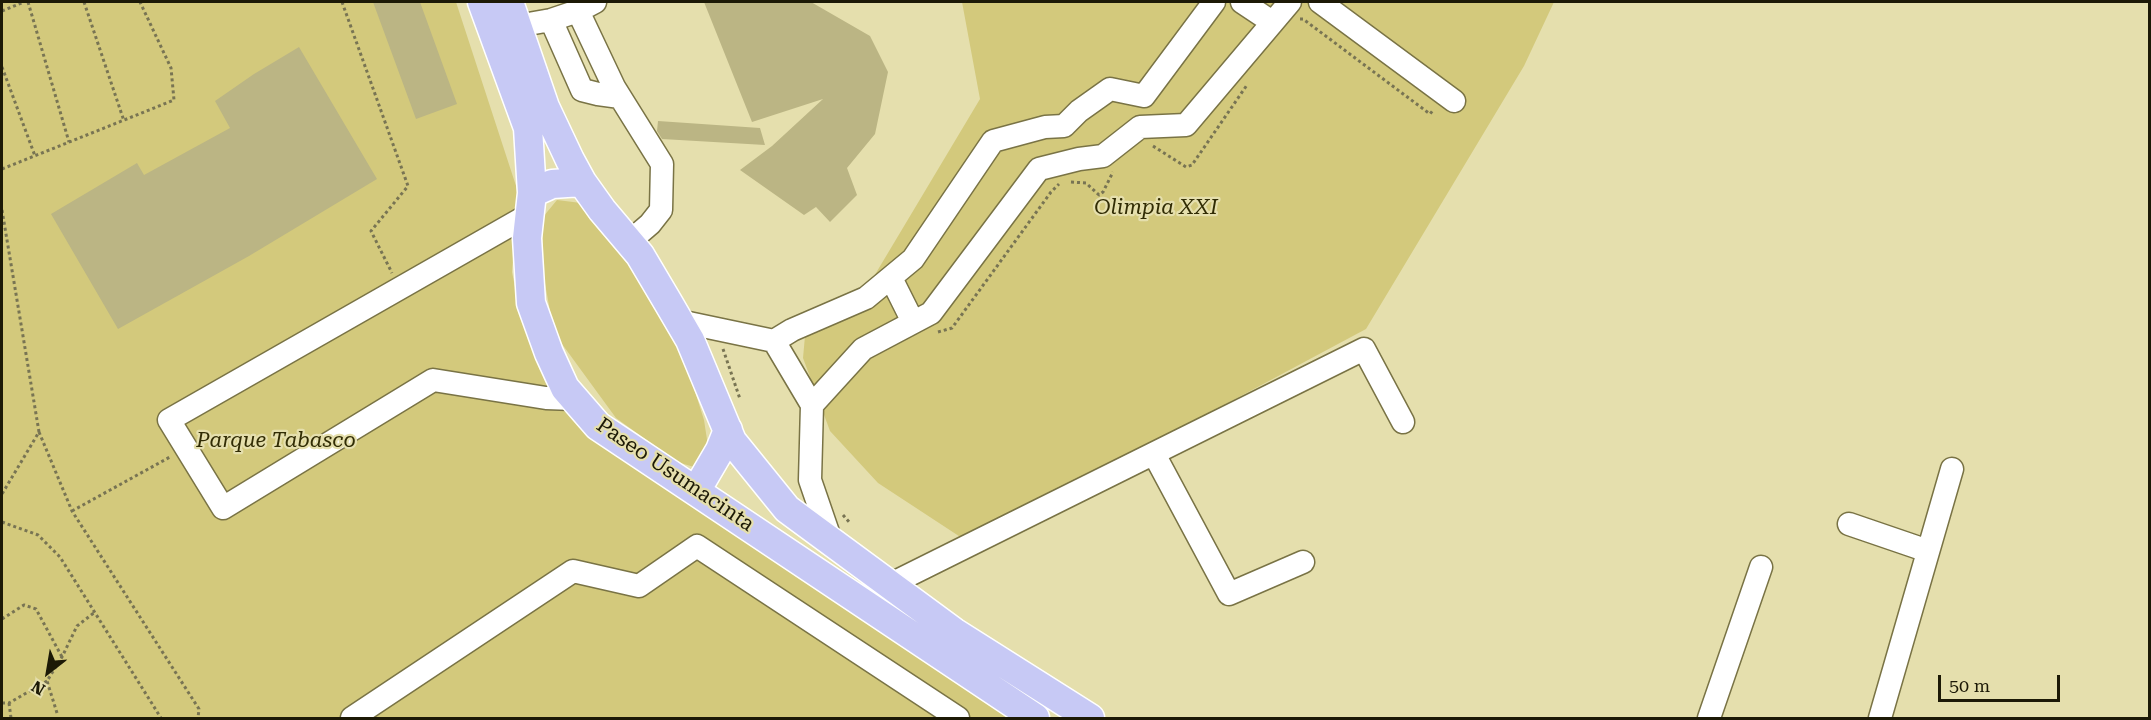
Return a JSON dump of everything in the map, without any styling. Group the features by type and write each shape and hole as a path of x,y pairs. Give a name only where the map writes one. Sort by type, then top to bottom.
{"main road":[{"name":"Paseo Usumacinta","path":"482,2 528,128 531,203 527,238 531,303 549,353 565,388 598,426 1035,718"},
{"name":"Paseo Usumacinta","path":"513,14 545,107 582,182 640,255 679,321 690,340 732,441 787,509 840,532 890,585 954,632 1090,718"},
{"path":"531,203 552,184 582,182"},
{"path":"696,491 720,450 728,430"}],"street":[{"path":"1151,136 1144,96 1214,2"},
{"path":"1151,136 1186,125 1285,14 1242,2"},
{"path":"1320,2 1346,9 1450,98"},
{"path":"513,14 552,20 587,6 620,97 662,164 661,210 650,224 629,242"},
{"path":"552,20 582,90 620,97"},
{"path":"679,321 774,341 792,330 866,298 913,259 993,141 1045,127 1064,126 1079,111 1110,89 1144,96"},
{"path":"1045,127 1055,165"},
{"path":"812,405 863,349 922,327 1039,169 1079,159 1103,156 1140,127 1151,136"},
{"path":"531,203 400,288 169,420 223,508 433,380 546,398 574,399"},
{"path":"891,278 922,327"},
{"path":"774,341 812,405 810,480 840,532"},
{"path":"890,585 1364,349 1403,422"},
{"path":"1154,454 1229,594 1303,562"},
{"path":"1880,718 1952,469"},
{"path":"1849,524 1928,551"},
{"path":"352,718 573,571 639,586 697,546 958,718"},
{"path":"1709,718 1761,567"}],"path":[{"path":"2,11 26,2 69,142"},
{"path":"84,2 124,120"},
{"path":"2,169 174,100 171,68 140,2"},
{"path":"342,2 408,186 371,231 400,288"},
{"path":"1285,14 1303,19 1430,114 1450,98"},
{"path":"2,66 35,156"},
{"path":"1151,136 1186,167 1192,165 1252,77"},
{"path":"922,327 942,332 952,328 1051,192 1062,182 1086,183 1099,195 1103,192 1117,165"},
{"path":"2,210 39,432 72,511 199,709 198,718"},
{"path":"716,329 742,405"},
{"path":"2,494 39,432"},
{"path":"72,511 186,448"},
{"path":"840,532 842,514"},
{"path":"2,522 38,535 60,557 161,718"},
{"path":"2,620 24,605 36,609 62,657"},
{"path":"2,703 9,703 47,681 77,626 94,612"},
{"path":"47,681 57,713"},
{"path":"9,703 11,718"}],"green space":[{"name":"Parque Tabasco","path":"2,2 456,2 518,192 512,272 519,307 558,395 1013,718 2,718"},
{"name":"Olimpia XXI","path":"962,2 1554,2 1524,66 1366,329 968,542 878,483 830,431 803,358 807,314 867,288 980,99"},
{"path":"557,200 581,203 646,279 681,347 704,420 708,446 694,467 677,462 616,418 554,333 542,267 543,217"}],"building":[{"path":"373,2 420,2 457,104 416,119"},
{"path":"704,2 811,2 870,36 888,72 875,134 847,168 857,195 830,222 816,207 804,215 740,170 772,146 823,99 752,122"},
{"path":"299,47 377,179 249,256 118,329 51,214 137,163 144,175 230,128 215,101"},
{"path":"658,121 760,128 765,145 662,139 657,131"}]}
